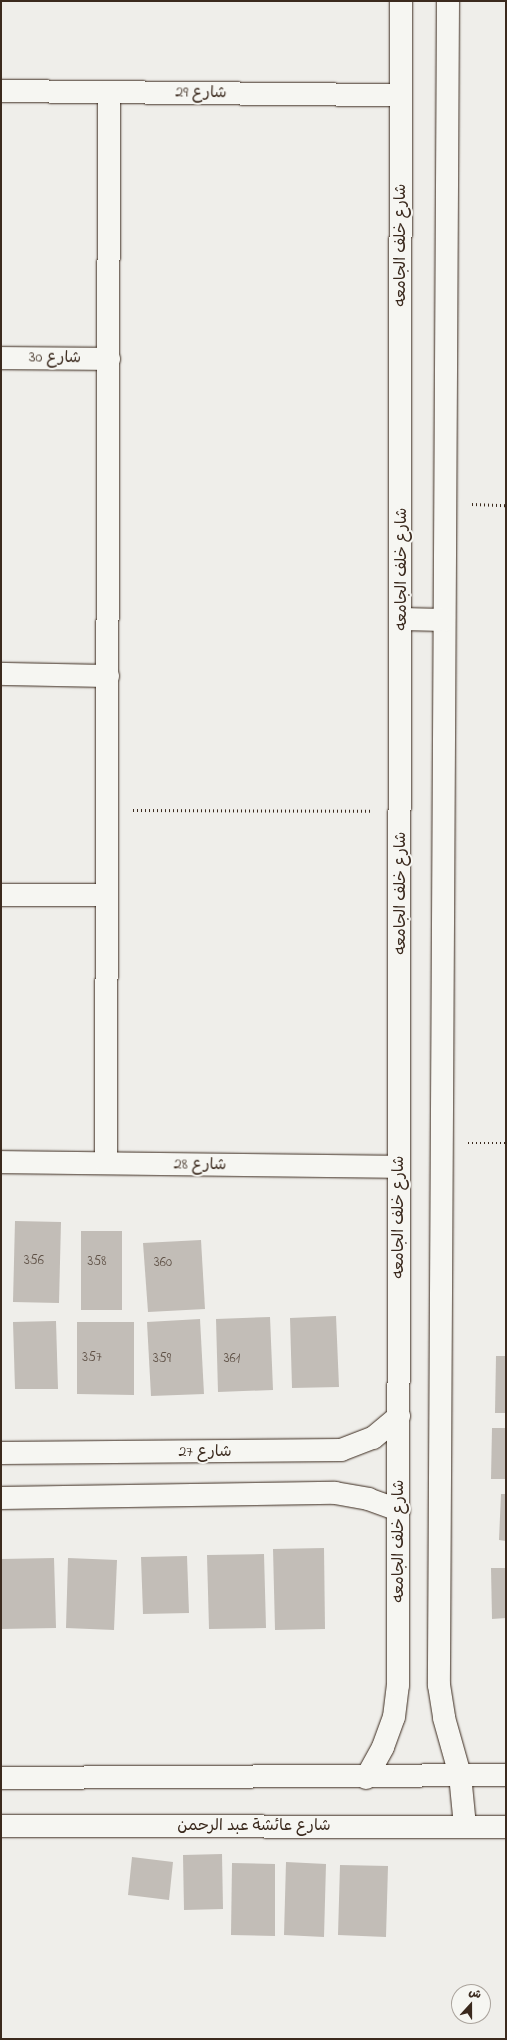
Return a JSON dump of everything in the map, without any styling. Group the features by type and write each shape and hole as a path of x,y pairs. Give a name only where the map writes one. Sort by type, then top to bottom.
{"street":[{"name":"شارع خلف الجامعه","path":"366,1778 383,1746 394,1717 398,1685 402,619 401,1"},
{"path":"448,1 439,1685 444,1718 460,1775 466,1826"},
{"name":"شارع 29","path":"1,91 401,95"},
{"path":"106,1163 109,92"},
{"name":"شارع 30","path":"1,358 109,359"},
{"path":"402,619 444,620"},
{"path":"1,674 108,676"},
{"path":"1,895 107,895"},
{"name":"شارع 28","path":"1,1162 399,1167"},
{"name":"شارع 27","path":"1,1453 341,1450 373,1438 399,1416"},
{"path":"1,1498 335,1494 368,1499 399,1510"},
{"path":"1,1778 366,1778 506,1775"},
{"name":"شارع عائشة عبد الرحمن","path":"1,1826 506,1827"}],"path":[{"path":"445,504 506,505"},
{"path":"107,810 401,811"},
{"path":"442,1144 506,1143"}],"building":[{"path":"15,1221 61,1222 59,1303 13,1302"},
{"path":"81,1231 122,1231 122,1310 81,1310"},
{"path":"201,1240 205,1309 148,1312 143,1243"},
{"path":"336,1316 339,1387 292,1388 290,1318"},
{"path":"270,1317 273,1390 218,1392 216,1319"},
{"path":"200,1319 204,1394 151,1396 147,1322"},
{"path":"56,1321 58,1389 15,1389 13,1322"},
{"path":"77,1322 134,1322 134,1395 77,1394"},
{"path":"496,1356 506,1356 506,1413 495,1413"},
{"path":"492,1428 506,1428 506,1479 491,1479"},
{"path":"501,1494 506,1494 506,1541 499,1540"},
{"path":"324,1548 325,1629 275,1630 273,1549"},
{"path":"264,1554 266,1628 209,1629 207,1555"},
{"path":"187,1556 189,1613 143,1614 141,1557"},
{"path":"54,1558 56,1628 1,1629 1,1559"},
{"path":"68,1558 117,1560 114,1630 66,1628"},
{"path":"491,1568 506,1568 506,1618 492,1619"},
{"path":"222,1854 223,1909 184,1910 183,1855"},
{"path":"132,1857 173,1862 169,1900 128,1895"},
{"path":"286,1862 326,1864 324,1937 284,1935"},
{"path":"232,1863 275,1864 275,1936 231,1935"},
{"path":"340,1865 388,1866 386,1937 338,1935"}]}
